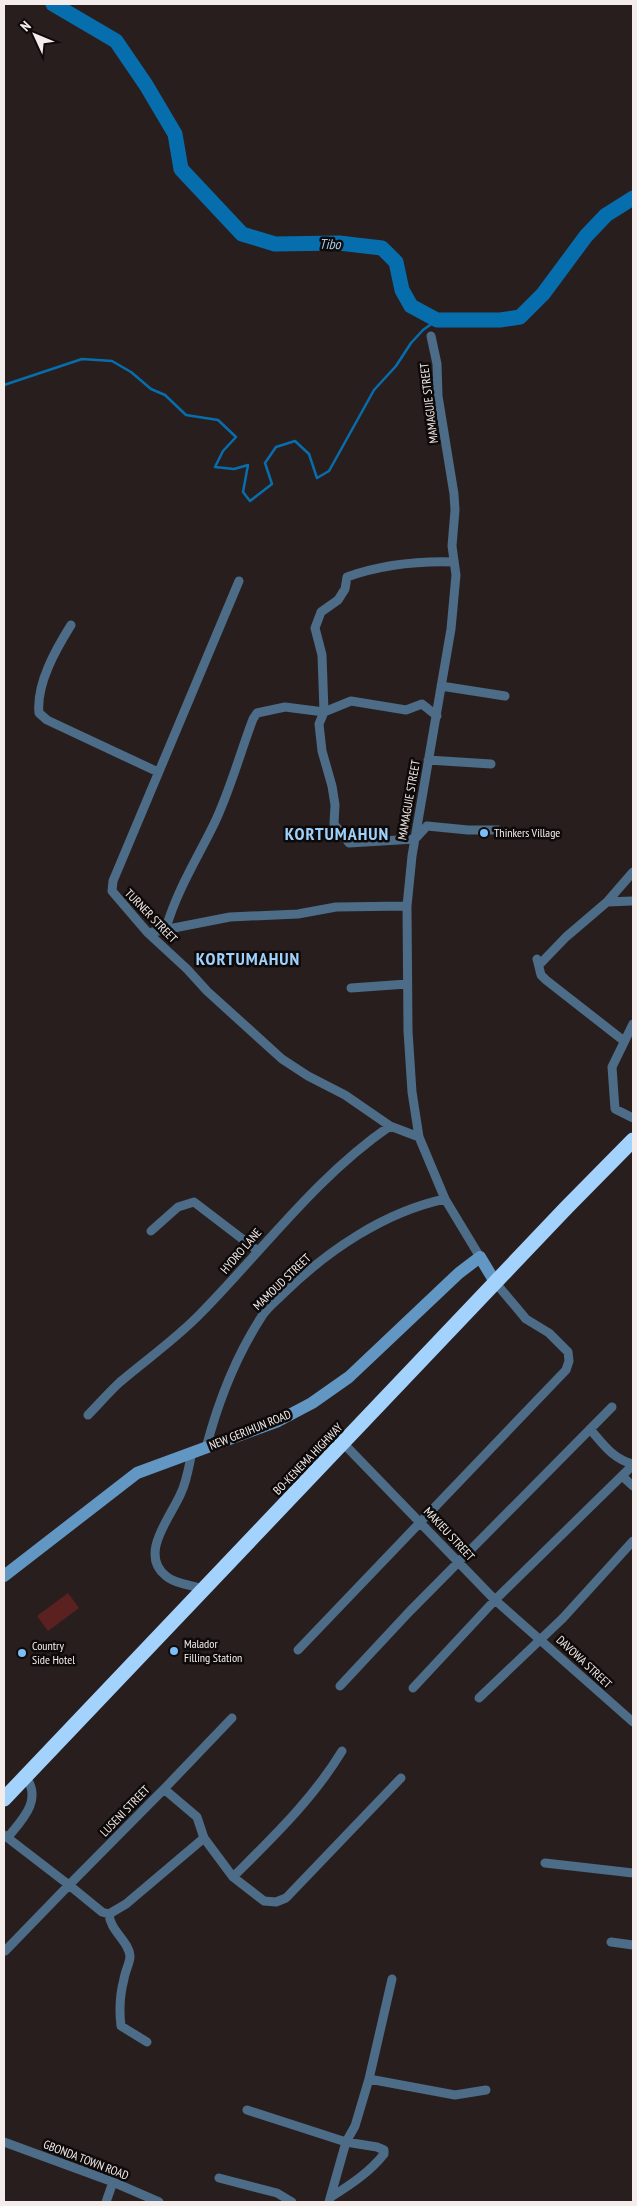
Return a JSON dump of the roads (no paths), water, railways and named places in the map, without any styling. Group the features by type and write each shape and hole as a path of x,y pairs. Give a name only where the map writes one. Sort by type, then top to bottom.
{"highway":[{"name":"BO-KENEMA HIGHWAY","path":"4,1799 203,1589 344,1444 495,1282 633,1140"}],"street":[{"name":"MAMAGUIE STREET","path":"431,336 437,364 438,396 454,494 455,510 452,546 456,575 452,618 415,839 407,906 407,984 412,1092 419,1137 445,1199 480,1257"},
{"path":"453,562 430,561 374,568 347,577 345,589 338,600 321,612 315,628 322,656 324,712 319,724 322,751 332,786 335,805 334,824 349,843 415,839 427,826 468,830 498,830"},
{"name":"TURNER STREET","path":"239,581 113,881 112,891 148,933 187,969 207,991 282,1059 308,1076 345,1095 390,1126"},
{"path":"71,625 54,651 38,704 39,714 46,720 158,772"},
{"path":"441,686 505,696"},
{"path":"166,928 172,907 184,880 215,822 253,719 257,713 263,710 285,707 324,712 351,701 406,710 422,704 437,716"},
{"path":"428,760 492,764"},
{"path":"624,1041 546,980 541,975 538,962 607,902 633,872"},
{"path":"607,902 632,901"},
{"path":"148,933 230,917 298,914 336,907 407,906"},
{"path":"351,988 407,984"},
{"path":"633,1024 612,1067 615,1109 633,1118"},
{"path":"390,1126 419,1137"},
{"name":"HYDRO LANE","path":"88,1414 120,1383 189,1325 241,1272 280,1225 310,1194 363,1145 390,1126"},
{"name":"MAMOUD STREET","path":"206,1448 213,1422 235,1364 263,1314 301,1276 383,1220 427,1203 445,1199"},
{"path":"150,1231 178,1207 194,1202 258,1251"},
{"path":"298,1650 542,1398 566,1370 569,1361 568,1352 549,1333 526,1319 495,1282 480,1257"},
{"name":"NEW GERIHUN ROAD","path":"4,1576 137,1473 278,1421 312,1403 349,1377 459,1274 480,1257"},
{"path":"340,1686 458,1562 612,1407"},
{"path":"413,1688 495,1600 595,1504 633,1464 621,1461 610,1452 590,1429"},
{"name":"MAKIEU STREET","path":"344,1444 495,1600 540,1638"},
{"path":"192,1452 182,1490 160,1536 154,1555 157,1566 167,1577 203,1589"},
{"path":"622,1476 633,1486"},
{"path":"479,1698 563,1618 633,1541"},
{"name":"DAVOWA STREET","path":"540,1638 633,1722"},
{"path":"164,1789 232,1718"},
{"path":"233,1877 304,1803 330,1770 342,1751"},
{"path":"25,1776 32,1790 32,1803 24,1818 6,1836 102,1912 109,1914 126,1904 204,1838"},
{"name":"LUSENI STREET","path":"5,1951 164,1789 196,1817 204,1838 233,1877 264,1900 276,1902 286,1898 401,1778"},
{"path":"544,1862 633,1873"},
{"path":"109,1914 109,1921 128,1948 130,1956 123,1980 120,2013 121,2026 147,2042"},
{"path":"611,1942 633,1945"},
{"path":"330,2200 346,2142 355,2126 369,2078 392,1979"},
{"path":"369,2078 455,2095 486,2090"},
{"path":"247,2110 346,2142 377,2146 384,2150 384,2154 352,2184 330,2200"},
{"name":"GBONDA TOWN ROAD","path":"4,2142 113,2182 159,2202"},
{"path":"219,2178 277,2193 292,2202"},
{"path":"106,2202 113,2182"}],"waterway":[{"name":"Tibo","path":"53,4 116,41 146,85 175,134 181,169 242,234 275,244 339,243 382,248 396,262 402,290 411,306 437,320 500,320 520,317 543,294 586,236 606,215 633,198"},
{"path":"4,385 82,359 112,361 131,372 151,389 165,395 186,415 218,420 236,437 223,451 215,467 234,469 248,465 243,492 250,501 272,484 265,463 276,447 295,441 309,454 317,478 329,471 374,390 396,366 411,343 423,330 437,320"}],"place":[{"name":"Thinkers Village","path":"484,833"},
{"name":"Malador Filling Station","path":"174,1651"},
{"name":"Country Side Hotel","path":"22,1653"}],"district":[{"name":"KORTUMAHUN","path":"337,834"},
{"name":"KORTUMAHUN","path":"248,959"}]}
